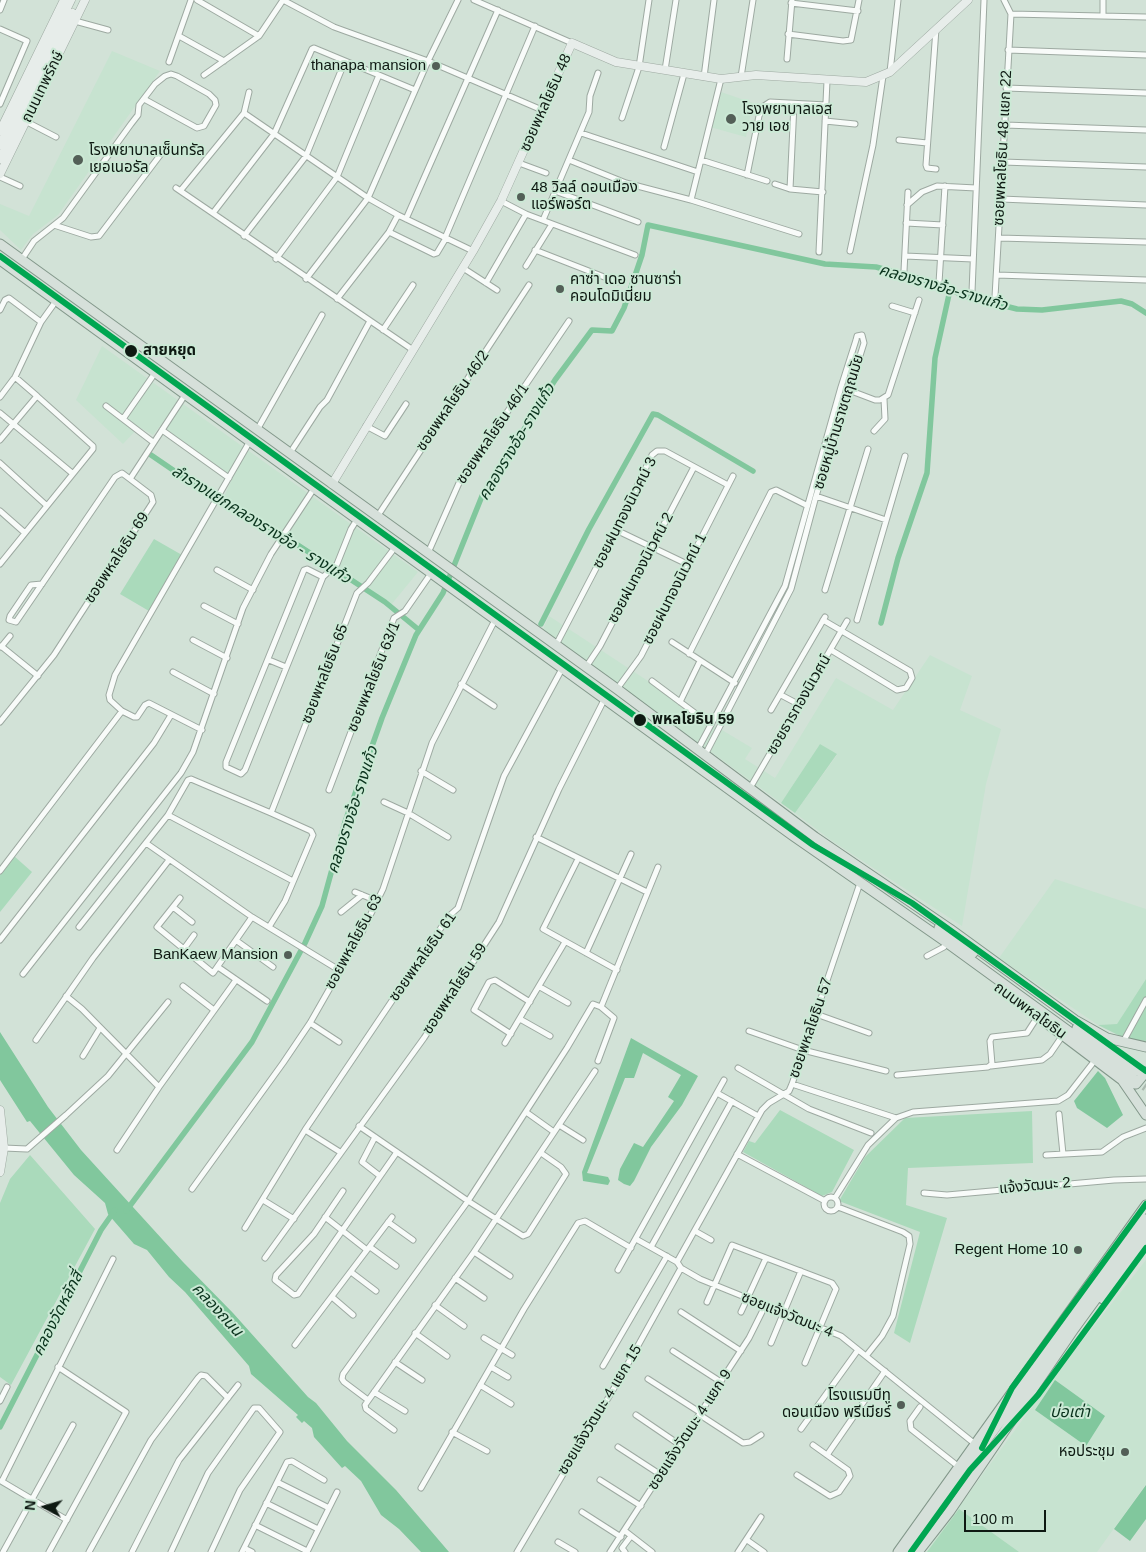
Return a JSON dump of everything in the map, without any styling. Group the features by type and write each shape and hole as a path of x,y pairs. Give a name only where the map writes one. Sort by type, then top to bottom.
{"main road":[{"name":"ถนนพหลโยธิน","path":"0,244 556,645 913,906 950,929 1087,1028 1107,1038 1146,1047"},
{"name":"ถนนพหลโยธิน","path":"0,260 860,883 1139,1074"},
{"path":"318,489 329,482"},
{"path":"528,641 535,630"},
{"name":"ถนนพหลโยธิน","path":"913,906 946,934 1139,1074"},
{"name":"ถนนพหลโยธิน","path":"906,915 944,947 1122,1080 1146,1114"},
{"path":"1122,1080 1129,1084 1136,1084 1139,1074"},
{"path":"1146,1099 1146,1114"},
{"path":"898,1552 1146,1206"},
{"path":"906,1552 943,1504 1146,1219"},
{"path":"918,1552 950,1511 1146,1230"},
{"path":"1056,1358 1071,1343 1146,1241"}],"street":[{"path":"0,10 4,0"},
{"name":"ถนนเทพรักษ์","path":"0,131 64,0"},
{"name":"ถนนเทพรักษ์","path":"0,176 2,162 58,37 71,0"},
{"name":"ถนนเทพรักษ์","path":"0,145 80,0"},
{"name":"ถนนเทพรักษ์","path":"2,162 27,122 85,0"},
{"path":"169,62 191,0"},
{"path":"198,0 259,36"},
{"path":"204,75 259,36 283,0 334,27 428,61 542,110"},
{"path":"306,279 368,198 428,61 458,0"},
{"path":"474,0 572,43"},
{"path":"622,118 639,67 649,0"},
{"path":"665,70 676,0"},
{"path":"704,76 714,0"},
{"path":"741,77 752,0"},
{"path":"788,34 848,42 853,37 859,0"},
{"path":"850,251 887,74 898,0"},
{"path":"972,292 984,0"},
{"path":"1004,0 1011,14 1146,17"},
{"path":"1102,15 1103,0"},
{"path":"786,58 792,1 858,11"},
{"name":"ซอยพหลโยธิน 48","path":"329,482 413,350 501,201 572,43 616,62 721,79 756,75 866,82 887,74 963,2"},
{"path":"406,219 498,10"},
{"name":"ซอยพหลโยธิน 48 แยก 22","path":"995,297 1011,14"},
{"path":"75,21 108,30"},
{"path":"389,232 434,254 438,253 535,26"},
{"path":"0,29 27,40 0,104"},
{"path":"936,29 926,167 936,169"},
{"path":"179,36 224,61"},
{"path":"213,213 274,134 312,48 415,90"},
{"path":"1008,50 1146,55"},
{"path":"244,236 306,156 345,61"},
{"path":"543,220 589,112 590,96 598,73"},
{"path":"22,259 34,241 63,218 131,124 144,99 155,84 171,74 201,88 216,100 216,105 209,119 200,128 144,99"},
{"path":"664,147 684,74"},
{"path":"12,75 24,79"},
{"path":"276,259 337,177 379,75"},
{"path":"690,200 721,79"},
{"path":"819,252 827,81"},
{"path":"1006,88 1146,93"},
{"path":"248,92 244,113 179,189 276,259 413,350"},
{"path":"747,175 764,106 770,102 826,105"},
{"path":"790,189 794,104"},
{"path":"244,113 368,198 398,215 473,251"},
{"path":"825,121 855,124"},
{"path":"27,122 56,137"},
{"path":"1005,125 1146,130"},
{"path":"581,133 698,172"},
{"path":"900,140 928,143"},
{"path":"54,225 91,237 98,236 164,150"},
{"path":"569,160 626,183 690,200 799,234"},
{"path":"701,160 767,181"},
{"path":"1003,162 1146,167"},
{"path":"519,163 546,173"},
{"path":"0,176 20,186"},
{"path":"775,184 790,189 823,192"},
{"path":"907,205 929,188 945,186 976,188"},
{"path":"939,283 945,186"},
{"path":"556,191 638,222"},
{"path":"904,271 908,192"},
{"path":"1001,199 1146,205"},
{"path":"501,201 526,214 635,255"},
{"path":"486,283 526,214"},
{"path":"337,299 389,232 398,215"},
{"path":"526,266 552,224"},
{"path":"906,224 943,225"},
{"path":"999,238 1146,242"},
{"path":"535,250 618,282"},
{"path":"905,256 973,259"},
{"path":"463,268 497,290"},
{"path":"996,275 1146,280"},
{"path":"383,330 413,285"},
{"name":"ซอยพหลโยธิน 46/2","path":"377,516 529,286"},
{"path":"0,310 4,300 9,298 41,322"},
{"path":"0,397 15,377 41,322 57,300"},
{"path":"841,387 875,400 884,399 888,395 919,300"},
{"path":"892,306 915,313"},
{"path":"257,430 322,315"},
{"path":"290,453 320,407 327,400 370,321"},
{"name":"ซอยพหลโยธิน 46/1","path":"428,553 459,483 569,321"},
{"name":"ซอยหมู่บ้านราชตฤณมัย","path":"862,335 864,343 816,496 788,595 701,752 711,724 784,586 841,387 856,340 858,336 862,335"},
{"path":"123,419 155,373"},
{"path":"0,564 2,557 25,533 72,473 92,452 93,446 15,377"},
{"path":"42,584 31,585 9,620 16,622 42,584 114,477 122,474 130,479 185,395"},
{"path":"0,440 37,396"},
{"path":"874,430 885,419 884,399"},
{"path":"366,426 385,436 406,404"},
{"path":"106,406 153,442"},
{"path":"0,413 12,425 72,473"},
{"path":"162,430 229,478"},
{"path":"826,439 833,442"},
{"path":"202,730 149,703 145,705 137,717 122,711 109,697 115,675 250,441"},
{"path":"825,590 868,449"},
{"name":"ซอยฝนทองนิเวศน์ 3","path":"556,645 616,530 652,455 656,451 665,451 728,485"},
{"path":"857,620 905,456"},
{"path":"0,463 46,505"},
{"name":"ซอยฝนทองนิเวศน์ 2","path":"586,667 600,646 694,467"},
{"name":"ซอยฝนทองนิเวศน์ 1","path":"617,690 641,656 733,476"},
{"name":"ซอยพหลโยธิน 69","path":"0,722 54,655 153,502 151,495 130,479"},
{"path":"22,974 181,773 193,752 202,730 238,624 253,590 287,530 318,489"},
{"path":"689,654 771,492 776,490 782,492 806,504"},
{"path":"816,496 886,520"},
{"path":"0,511 25,533"},
{"path":"323,577 307,569 304,570 226,762 226,768 241,774 245,770 323,577 331,572 336,564 358,518"},
{"path":"616,530 687,564"},
{"path":"796,541 802,543"},
{"name":"ซอยพหลโยธิน 65","path":"271,813 357,593 368,584 396,546"},
{"path":"217,570 253,590"},
{"name":"ซอยพหลโยธิน 63/1","path":"329,790 394,618 405,611 432,572"},
{"path":"204,606 238,624"},
{"name":"ซอยพหลโยธิน 63","path":"192,1189 310,1023 377,901 421,771 461,684 496,618"},
{"path":"771,710 824,619 910,671 912,678 906,688 897,690 831,650"},
{"name":"ซอยธารทองนิเวศน์","path":"750,788 847,621"},
{"path":"10,636 1,647 38,676"},
{"path":"193,640 227,658"},
{"path":"672,642 739,686"},
{"path":"269,660 286,667"},
{"path":"680,702 700,661"},
{"name":"ซอยพหลโยธิน 61","path":"244,1228 305,1130 449,916 458,908 504,776 564,667"},
{"path":"173,672 214,694"},
{"path":"652,681 711,724"},
{"path":"461,684 494,706"},
{"path":"781,695 798,704"},
{"name":"ซอยพหลโยธิน 59","path":"266,1258 340,1152 424,1038 499,922 536,838 606,698"},
{"path":"0,871 122,711"},
{"path":"0,940 154,743 171,715"},
{"path":"421,771 453,790"},
{"path":"79,927 168,815 188,780 191,779 311,831 313,835 285,901 269,928"},
{"path":"384,802 408,813 448,837"},
{"path":"168,815 293,881"},
{"path":"536,838 647,892"},
{"path":"146,844 252,917 339,970"},
{"path":"586,954 631,854"},
{"path":"578,859 543,926 544,931 616,970"},
{"path":"36,1040 93,958 169,860"},
{"path":"601,1007 658,868"},
{"name":"ซอยพหลโยธิน 57","path":"677,1262 758,1116 766,1105 785,1093 792,1084 860,883"},
{"path":"354,892 377,901"},
{"path":"341,912 362,895"},
{"path":"180,898 157,927 213,973 252,917"},
{"path":"173,907 192,922"},
{"path":"183,950 194,935"},
{"path":"237,941 273,967"},
{"path":"505,1043 565,942"},
{"path":"926,956 944,947"},
{"path":"218,967 267,1002"},
{"path":"117,1150 159,1087 236,980"},
{"path":"511,1034 474,1010 489,982 495,980 530,1002"},
{"path":"184,986 214,1010"},
{"path":"540,987 568,1003"},
{"path":"66,996 159,1087"},
{"path":"1123,1042 1146,1000"},
{"path":"4,1148 27,1148 66,1115 108,1076 168,1002"},
{"path":"368,1400 344,1382 342,1379 343,1374 468,1201 567,1048 591,1006 595,1004 614,1018 598,1061"},
{"path":"816,1014 869,1032"},
{"path":"990,1066 992,1064 991,1039 1027,1033 1038,1016"},
{"path":"520,1019 550,1036"},
{"path":"310,1023 339,1042"},
{"path":"83,1056 100,1028"},
{"path":"749,1031 803,1050 886,1071"},
{"path":"897,1075 1042,1060 1050,1054 1062,1035"},
{"path":"835,1198 868,1145 896,1118 913,1112 1058,1101 1068,1095 1096,1059"},
{"path":"738,1068 785,1093 809,1109 871,1133"},
{"path":"394,1430 366,1409 365,1405 474,1252 595,1071"},
{"path":"618,1270 724,1080"},
{"path":"792,1084 896,1118"},
{"path":"717,1093 758,1116"},
{"path":"651,1247 732,1101"},
{"path":"0,1110 4,1148 0,1172"},
{"path":"526,1112 554,1132"},
{"path":"1060,1114 1063,1154"},
{"path":"559,1125 583,1140"},
{"path":"359,1126 468,1201 524,1236 528,1234 566,1174 561,1167 541,1152"},
{"path":"1046,1155 1102,1152 1123,1137 1146,1128"},
{"path":"305,1130 340,1152"},
{"path":"376,1137 362,1162 380,1176"},
{"path":"342,1191 314,1234 276,1275 276,1280 294,1295 298,1294 397,1152"},
{"path":"737,1154 825,1200"},
{"name":"แจ้งวัฒนะ 2","path":"924,1193 947,1194 1146,1179"},
{"path":"825,1200 830,1197 835,1198"},
{"path":"835,1198 838,1206 909,1236 909,1252 893,1316 882,1336 866,1356"},
{"path":"263,1200 294,1219"},
{"path":"825,1200 825,1208 828,1211 833,1212 838,1206"},
{"path":"325,1217 396,1266"},
{"path":"295,1345 390,1220 413,1240"},
{"path":"421,1488 501,1348 580,1222 585,1221 631,1248"},
{"path":"695,1232 710,1240"},
{"name":"ซอยแจ้งวัฒนะ 4","path":"636,1239 677,1262 681,1268 714,1285 841,1336 975,1444"},
{"path":"707,1302 730,1247 736,1246 832,1283 836,1287 805,1364"},
{"path":"474,1252 510,1276"},
{"path":"603,1366 667,1256"},
{"path":"741,1312 766,1258"},
{"path":"67,1520 1,1481 113,1260"},
{"name":"ซอยแจ้งวัฒนะ 4 แยก 15","path":"517,1552 620,1378 681,1268"},
{"path":"351,1272 376,1291"},
{"path":"771,1343 800,1272"},
{"path":"455,1278 484,1298"},
{"path":"332,1297 354,1315"},
{"path":"435,1305 464,1326"},
{"name":"ซอยแจ้งวัฒนะ 4 แยก 9","path":"610,1552 741,1351 765,1306"},
{"path":"681,1312 741,1351"},
{"path":"415,1333 447,1356"},
{"path":"484,1338 512,1355"},
{"path":"800,1429 858,1350"},
{"path":"673,1351 720,1382"},
{"path":"395,1362 422,1380"},
{"path":"49,1552 126,1412 58,1367"},
{"path":"491,1367 508,1377"},
{"path":"827,1455 885,1371"},
{"path":"89,1552 151,1440 198,1378 201,1375 206,1376 228,1398"},
{"path":"648,1379 743,1443 750,1442 761,1435"},
{"path":"132,1552 180,1460 238,1385"},
{"path":"480,1385 511,1404"},
{"path":"0,1401 7,1387"},
{"path":"374,1392 406,1411"},
{"path":"920,1407 910,1421 911,1429 959,1467"},
{"path":"171,1552 208,1473 254,1408 259,1408 280,1432 240,1490 211,1552"},
{"path":"636,1415 680,1444"},
{"path":"3,1552 73,1425"},
{"path":"452,1432 487,1451"},
{"path":"797,1475 828,1495 834,1496 839,1492 850,1472 813,1445"},
{"path":"618,1447 661,1475"},
{"path":"252,1552 243,1550 289,1460 324,1480"},
{"path":"600,1480 641,1506"},
{"path":"277,1482 329,1508"},
{"path":"255,1525 307,1552 337,1492"},
{"path":"266,1503 318,1529"},
{"path":"582,1512 621,1537"},
{"path":"738,1552 761,1517"},
{"path":"625,1531 652,1552"},
{"path":"625,1552 622,1548 631,1536"},
{"path":"747,1540 764,1552"},
{"path":"558,1542 575,1552"}],"shaded area":[{"name":"โรงพยาบาลเซ็นทรัล เยอเนอรัล","path":"112,51 160,71 58,215 33,234 21,250 0,230 0,204 29,216"},
{"name":"โรงพยาบาลเอส วาย เอช","path":"721,92 753,103 746,137 710,127"},
{"path":"102,346 418,572 391,605 280,529 223,499 233,477 160,426 153,435 139,427 123,444 76,400"},
{"path":"154,539 182,555 149,611 120,594"},
{"path":"549,616 648,681 650,678 679,698 677,703 752,748 745,759 775,778 836,678 893,710 930,655 972,676 960,710 1001,729 986,784 962,926 832,841 795,813 837,755 820,744 781,803 543,629"},
{"path":"820,744 837,754 795,813 781,803"},
{"path":"14,856 32,872 0,912 0,875"},
{"path":"1055,879 1146,909 1146,979 1117,1024 1098,1025 999,958"},
{"path":"1146,979 1146,1041 1126,1039 1098,1025 1117,1024"},
{"path":"780,1110 854,1150 832,1192 822,1196 743,1152 749,1141 755,1143"},
{"path":"1032,1111 1033,1163 908,1168 906,1205 947,1218 910,1343 894,1333 920,1232 839,1201 865,1157 905,1118"},
{"path":"30,1155 95,1229 11,1385 0,1377 0,1203 10,1179"},
{"path":"1146,1260 1146,1484 1097,1552 926,1552 1053,1378"},
{"path":"959,1509 1019,1552 927,1552"}],"water":[{"name":"คลองถนน","path":"0,1032 48,1107 81,1150 183,1262 233,1313 308,1397 316,1403 347,1441 396,1490 449,1552 421,1552 399,1529 381,1515 361,1481 345,1466 342,1468 314,1437 312,1428 304,1421 302,1423 296,1417 298,1415 251,1374 249,1366 185,1292 169,1277 147,1250 134,1244 108,1214 105,1203 74,1175 30,1121 27,1122 0,1080"},
{"path":"631,1038 698,1076 682,1105 651,1147 634,1181 630,1186 624,1184 618,1180 620,1169 634,1143 643,1147 674,1101 668,1097 681,1075 643,1053 634,1078 625,1078 587,1173 608,1177 610,1181 608,1185 583,1181 582,1172"},
{"path":"1098,1071 1105,1078 1123,1115 1107,1128 1077,1108 1074,1101"},
{"name":"บ่อเต่า","path":"1055,1380 1105,1416 1086,1446 1035,1410"},
{"path":"1146,1485 1146,1519 1130,1541 1114,1529"}],"waterway":[{"name":"คลองรางอ้อ-รางแก้ว","path":"126,1211 252,1042 305,943 322,906 345,822 382,718 416,635 443,593 482,496 555,380 592,330 612,331 624,308 642,255 648,225 825,264 876,267 932,282 965,296 1017,309 1042,310 1121,301 1132,304 1146,313"},
{"path":"881,623 898,558 927,473 935,358 950,290"},
{"path":"541,624 589,529 653,414 658,415 753,471"},
{"name":"ลำรางแยกคลองรางอ้อ - รางแก้ว","path":"151,455 214,498 278,532 385,602 419,630"},
{"name":"คลองวัดหลักสี่","path":"0,1427 101,1230 115,1210"}],"tunnel":[{"path":"1133,1078 1146,1087"}],"transit line":[{"path":"0,256 813,845 912,903 1146,1071"},
{"path":"982,1448 1012,1388 1146,1204"},
{"path":"911,1552 970,1470 1038,1395 1146,1248"}],"place":[{"name":"thanapa mansion","path":"436,66"},
{"name":"โรงพยาบาลเอส วาย เอช","path":"731,119"},
{"name":"โรงพยาบาลเซ็นทรัล เยอเนอรัล","path":"78,160"},
{"name":"48 วิลล์ ดอนเมือง แอร์พอร์ต","path":"521,197"},
{"name":"คาซ่า เดอ ซานซาร่า คอนโดมิเนี่ยม","path":"560,289"},
{"name":"สายหยุด","path":"131,351"},
{"name":"พหลโยธิน 59","path":"640,720"},
{"name":"BanKaew Mansion","path":"288,955"},
{"name":"Regent Home 10","path":"1078,1250"},
{"name":"โรงแรมบีทู ดอนเมือง พรีเมียร์","path":"901,1405"},
{"name":"หอประชุม","path":"1125,1452"}]}
